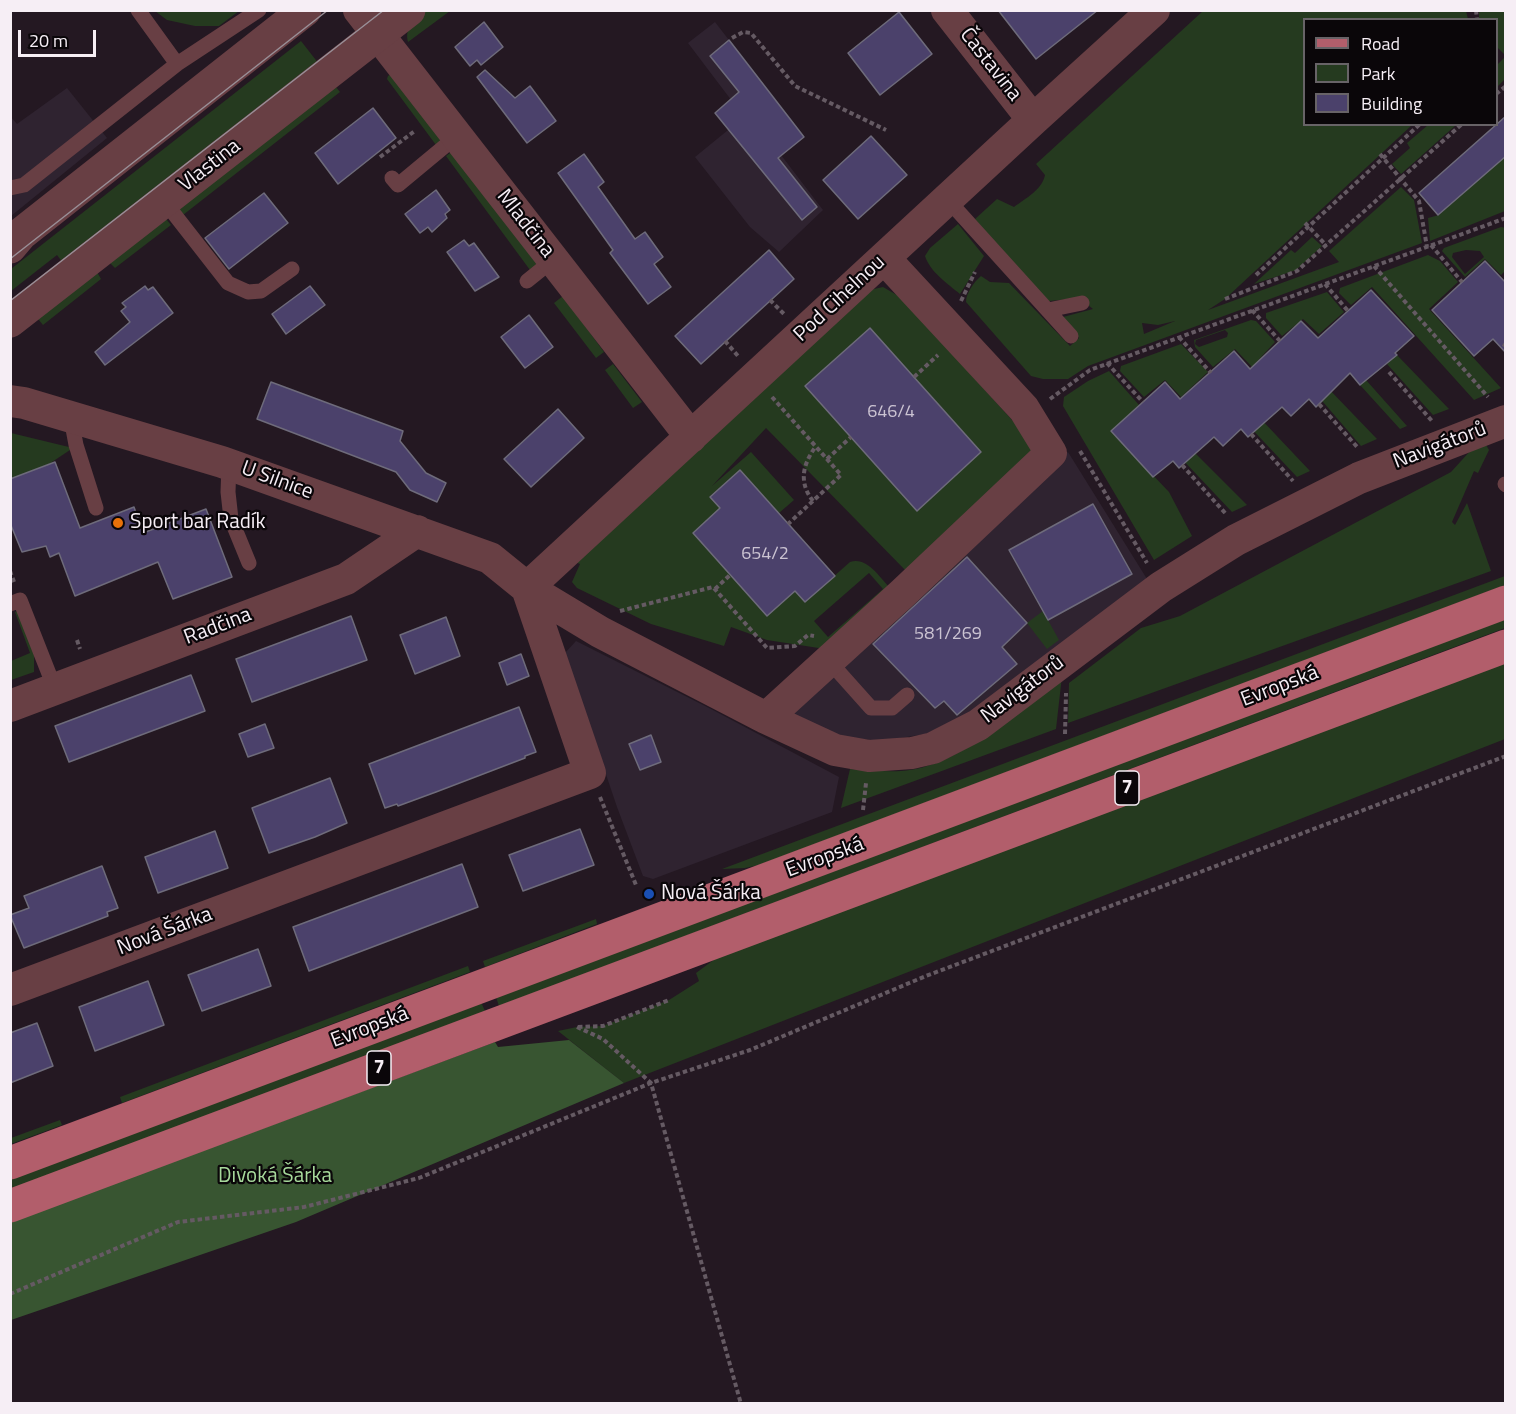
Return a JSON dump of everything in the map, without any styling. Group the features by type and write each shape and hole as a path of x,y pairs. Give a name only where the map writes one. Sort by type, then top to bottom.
{"main road":[{"name":"Evropská","path":"10,1163 1506,602"},
{"name":"Evropská","path":"10,1206 1506,646"}],"street":[{"path":"10,247 21,234 305,10"},
{"name":"Vlastina","path":"10,321 164,201 369,22 409,10"},
{"name":"Častavina","path":"947,10 1033,120"},
{"name":"Pod Cihelnou","path":"527,588 1154,10"},
{"name":"Mladčina","path":"369,22 691,437"},
{"path":"766,718 1051,453 1024,409 884,258"},
{"name":"U Silnice","path":"12,400 229,464 417,531 490,558 527,588"},
{"name":"Navigátorů","path":"527,588 600,632 766,718 835,750 852,754 890,756 933,748 978,725 1161,587 1244,535 1498,410"},
{"name":"Radčina","path":"10,706 346,579 417,531"},
{"path":"527,588 590,773"},
{"name":"Nová Šárka","path":"10,990 590,773"}],"lane":[{"path":"138,10 177,64"},
{"path":"10,189 24,185 177,64 259,10"},
{"path":"392,178 398,185 457,136"},
{"path":"948,199 1071,336"},
{"path":"164,201 228,283 248,292 261,291 292,269"},
{"path":"527,281 554,260"},
{"path":"1048,310 1082,303"},
{"path":"71,418 76,445 96,508"},
{"path":"229,464 228,492 231,519 249,563"},
{"path":"10,604 20,600 55,689"},
{"path":"838,653 871,708 892,708 908,695"}],"path":[{"path":"732,38 743,32 751,33 795,86 886,130"},
{"path":"1256,275 1307,225 1418,126"},
{"path":"1224,299 1297,271 1460,126"},
{"path":"380,158 419,128"},
{"path":"1382,156 1419,201 1429,246 1462,282"},
{"path":"1049,399 1090,370 1107,363 1505,218"},
{"path":"1307,225 1326,245"},
{"path":"1374,266 1498,410"},
{"path":"959,305 975,272"},
{"path":"1325,284 1348,311"},
{"path":"770,300 788,318"},
{"path":"1252,310 1280,342"},
{"path":"1179,337 1211,373"},
{"path":"725,342 742,360"},
{"path":"1107,363 1143,402"},
{"path":"1389,372 1433,422"},
{"path":"766,390 841,475 788,524"},
{"path":"1319,404 1362,452"},
{"path":"1251,434 1295,484"},
{"path":"827,459 851,437"},
{"path":"813,501 805,488 803,470 816,446"},
{"path":"1182,465 1232,520"},
{"path":"10,571 15,583"},
{"path":"715,589 730,575"},
{"path":"610,613 713,587 767,648 795,646 808,635 838,653"},
{"path":"10,1294 178,1222 304,1207 418,1178 651,1083 750,1050 926,976 1506,756"},
{"path":"590,773 636,885"},
{"path":"669,1000 603,1026 577,1027 603,1039 651,1083 741,1404"}],"shaded area":[{"path":"715,22 804,137 781,155 823,210 779,252 750,227 695,157 744,117 688,43"},
{"path":"67,88 107,138 11,216 10,116 17,124"},
{"path":"1068,452 1147,579 960,721 925,734 882,741 840,737 784,716 971,536"},
{"path":"576,641 839,777 832,812 653,879 643,876 565,653"}],"green space":[{"path":"155,11 239,11 219,26 195,26 167,20"},
{"path":"425,11 450,11 408,42 409,28"},
{"path":"1203,11 1466,11 1468,18 1303,18 1303,126 1411,126 1225,299 1208,310 1339,262 1329,251 1401,187 1414,200 1422,243 1088,366 1068,379 1043,379 1031,376 966,302 971,288 981,276 990,282 1009,283 1070,346 1079,338 1063,317 1093,309 1079,298 1040,302 975,219 997,199 1014,207 1041,185 1045,175 1036,164","holes":["1175,321 1144,334 1142,323 1158,325"]},
{"path":"1479,11 1505,11 1505,55 1498,48 1498,18 1479,18"},
{"path":"301,41 319,64 63,263 57,255 11,291 11,269"},
{"path":"1505,57 1505,79 1498,86 1498,64"},
{"path":"395,71 444,139 436,145 387,79"},
{"path":"332,82 340,92 183,215 177,207"},
{"path":"1427,126 1455,126 1401,174 1392,164 1410,148 1407,143"},
{"path":"454,150 539,264 530,270 446,156"},
{"path":"1505,156 1505,211 1430,241 1428,218 1439,215"},
{"path":"162,214 171,225 115,268 109,262"},
{"path":"958,224 984,256 960,294 935,272 925,256 930,248"},
{"path":"1501,227 1506,228 1505,271 1501,275 1485,259 1465,277 1442,251 1444,248","holes":["1466,250 1480,251 1484,257 1465,274 1452,257 1453,253"]},
{"path":"1312,237 1322,246 1296,270 1254,284 1291,250 1295,253"},
{"path":"1428,255 1440,261 1458,282 1429,309 1501,388 1474,400 1372,287 1351,305 1339,293 1340,288"},
{"path":"97,272 101,279 43,325 34,314"},
{"path":"883,287 902,298 1035,448 908,573 766,428 712,486 751,452 794,500 779,513 740,470 710,496 720,508 693,533 767,616 795,591 805,602 850,562 862,562 873,569 891,589 825,649 767,640 731,627 724,646 651,624 577,588 572,582 580,564 575,562 865,291","holes":["870,328 981,452 917,510 805,386","869,573 883,589 828,637 814,621"]},
{"path":"1327,292 1344,312 1319,334 1303,319 1282,336 1266,318 1266,313"},
{"path":"563,296 604,352 596,358 554,303"},
{"path":"1251,320 1256,321 1275,342 1252,367 1235,349 1213,367 1195,347 1194,340","holes":["1225,330 1228,333 1227,337 1199,347 1195,344 1196,340"]},
{"path":"1181,344 1208,372 1181,397 1165,380 1144,397 1120,371 1121,366"},
{"path":"1397,355 1449,409 1433,415 1387,364"},
{"path":"613,364 642,402 633,408 605,370"},
{"path":"1109,371 1139,405 1111,431 1169,492 1192,536 1154,560 1063,406 1064,397 1088,381"},
{"path":"1366,380 1407,426 1400,429 1360,385"},
{"path":"1327,387 1377,439 1361,446 1317,395"},
{"path":"1259,417 1310,471 1297,477 1249,426"},
{"path":"11,433 73,448 49,464 11,479"},
{"path":"1482,438 1489,450 1478,473 1474,471 1452,522 1455,525 1467,503 1491,571 1068,723 1069,683 1141,628 1180,616 1451,472"},
{"path":"1190,448 1247,505 1232,512 1180,457"},
{"path":"1505,576 1505,585 759,865 722,869"},
{"path":"19,611 34,650 34,672 11,680 11,661 30,653 15,612"},
{"path":"1043,611 1059,640 1047,649 1027,623"},
{"path":"1505,618 1505,628 499,1006 496,997"},
{"path":"1505,660 1505,739 624,1083 558,1031 577,1027 603,1026 669,1000 699,981 696,973 719,956"},
{"path":"1062,676 1056,729 841,808 850,769 901,771 944,760 987,735"},
{"path":"596,919 597,924 485,967 483,961"},
{"path":"468,966 470,972 122,1103 120,1097"},
{"path":"481,1002 485,1011 11,1189 11,1178"},
{"name":"Divoká Šárka","path":"569,1040 624,1083 296,1222 11,1320 11,1222 495,1042 498,1047"},
{"path":"60,1120 62,1125 11,1144 11,1138"}],"building":[{"path":"998,10 1098,10 1036,59"},
{"path":"899,12 932,54 880,95 848,53"},
{"path":"484,22 503,47 481,65 477,60 470,66 455,47"},
{"path":"729,40 804,137 778,158 817,207 802,220 715,113 739,92 710,56"},
{"path":"485,70 515,98 530,86 556,121 527,143 477,77"},
{"path":"373,108 396,138 338,184 315,153"},
{"path":"1506,116 1506,156 1438,215 1419,193 1495,126 1498,126 1498,123"},
{"path":"871,136 907,175 858,219 823,180"},
{"path":"584,154 604,182 598,187 635,239 645,232 663,257 654,264 671,287 648,304 610,253 613,250 558,173"},
{"path":"436,190 450,210 445,214 447,218 432,232 428,227 420,233 405,214"},
{"path":"264,193 288,223 229,269 205,238"},
{"path":"464,240 469,246 474,243 499,277 475,291 447,252"},
{"path":"769,250 794,279 701,364 675,336"},
{"path":"1485,261 1506,283 1506,353 1493,339 1474,356 1432,310"},
{"path":"145,286 148,290 153,287 173,313 105,365 95,352 130,322 121,311 126,307 122,303"},
{"path":"310,286 325,305 286,334 272,314"},
{"path":"1371,290 1414,336 1395,353 1397,355 1360,385 1350,373 1316,407 1309,399 1291,416 1282,407 1248,437 1241,429 1223,446 1214,437 1179,468 1173,461 1153,477 1111,431 1165,382 1180,399 1234,351 1250,369 1301,321 1318,338"},
{"path":"529,315 553,347 525,368 501,337"},
{"path":"870,328 981,452 917,511 805,386"},
{"path":"271,382 403,431 400,441 426,473 446,483 437,502 410,490 396,472 257,419"},
{"path":"558,409 584,438 531,487 504,459"},
{"path":"55,462 80,528 134,507 143,533 206,509 232,577 173,599 158,562 75,596 59,553 50,557 46,546 22,552 10,523 10,479"},
{"path":"740,470 835,576 805,602 795,591 767,616 693,533 720,508 710,497"},
{"path":"1093,504 1132,574 1048,620 1009,550"},
{"path":"967,557 1027,623 1002,647 1017,664 957,715 944,701 935,708 873,644"},
{"path":"351,616 367,660 252,702 236,659"},
{"path":"446,617 460,656 415,674 400,635"},
{"path":"521,654 529,676 507,685 499,663"},
{"path":"191,675 205,711 69,762 55,726"},
{"path":"519,707 536,752 436,792 398,806 397,804 385,808 369,764"},
{"path":"265,724 274,748 248,757 239,734"},
{"path":"651,735 661,762 640,770 629,744"},
{"path":"330,778 347,823 269,853 252,808"},
{"path":"580,829 594,865 523,891 509,855"},
{"path":"215,831 228,868 158,893 145,857"},
{"path":"462,864 478,907 309,971 293,927"},
{"path":"102,866 118,908 107,912 108,916 24,948 10,915 29,908 24,896"},
{"path":"258,949 271,986 202,1011 188,975"},
{"path":"148,981 164,1025 95,1051 79,1007"},
{"path":"37,1023 53,1066 10,1083 10,1033"}],"tram line":[{"path":"10,259 328,10"},
{"path":"10,301 384,10"}],"place":[{"name":"Sport bar Radík","path":"118,523"},
{"name":"Nová Šárka","path":"649,894"}]}
